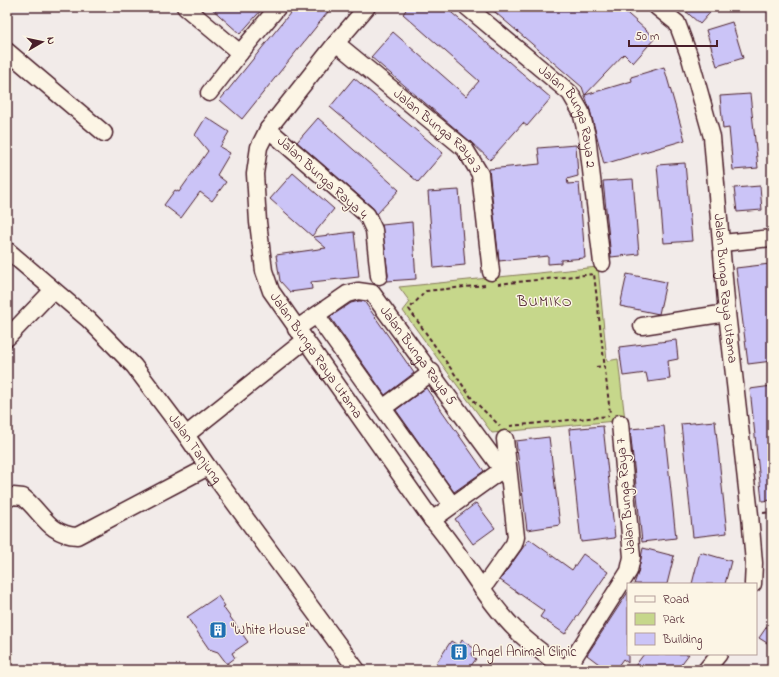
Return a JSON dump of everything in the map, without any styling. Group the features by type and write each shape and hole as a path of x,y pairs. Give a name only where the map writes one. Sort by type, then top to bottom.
{"street":[{"path":"185,7 240,53"},
{"path":"208,93 278,7"},
{"name":"Jalan Bunga Raya Utama","path":"367,7 336,43 268,129 259,146 255,174 258,222 264,271 271,291 300,335 359,414 432,520 443,532 482,589 518,633 566,670"},
{"name":"Jalan Bunga Raya 2","path":"467,7 570,93 581,112 587,136 602,263"},
{"name":"Jalan Bunga Raya Utama","path":"657,7 677,23 693,70 712,137 727,313 750,514 754,563 753,583"},
{"name":"Jalan Bunga Raya 3","path":"336,43 465,149 480,174 491,272"},
{"path":"7,51 104,133"},
{"name":"Jalan Bunga Raya 4","path":"268,129 367,215 374,230 379,276"},
{"path":"722,243 772,238"},
{"name":"Jalan Tanjung","path":"7,250 89,320 134,366 357,670"},
{"path":"7,338 53,290"},
{"name":"Jalan Bunga Raya 5","path":"186,435 300,335 317,316 347,294 358,291 372,293 432,372 506,474"},
{"path":"642,326 727,313"},
{"path":"317,316 452,505"},
{"path":"383,408 432,372"},
{"name":"Jalan Bunga Raya 7","path":"566,670 629,571 632,557 620,423"},
{"path":"482,589 514,544 516,537 506,474 505,431"},
{"path":"7,499 13,496 23,497 43,520 54,529 70,536 77,536 208,467"},
{"path":"432,520 452,505 506,474"},
{"path":"706,670 718,655"}],"path":[{"path":"594,274 605,366 611,416 505,431 473,400 409,309 426,291 594,274"},
{"path":"596,367 605,366"}],"green space":[{"path":"598,267 607,361 618,359 625,420 492,433 403,311 410,302 399,287"}],"building":[{"path":"210,7 264,7 240,34"},
{"path":"295,7 332,7 242,119 220,100"},
{"path":"408,7 445,7 551,98 527,126 523,123 490,160 371,57 393,32 466,96 479,81 403,14"},
{"path":"489,7 620,7 655,38 633,63 624,54 585,95 632,81 631,77 664,67 685,140 604,164 590,110 582,87"},
{"path":"681,7 715,7 700,24"},
{"path":"732,22 743,58 717,66 706,30"},
{"path":"354,78 443,153 418,182 330,107"},
{"path":"750,94 758,168 733,170 729,128 723,129 720,96"},
{"path":"206,117 229,132 220,147 230,153 217,175 226,182 212,201 200,192 181,218 164,205 175,190 179,192 208,151 195,135"},
{"path":"318,118 399,190 377,214 373,208 297,142"},
{"path":"576,145 578,176 567,179 568,184 579,183 585,258 561,260 561,263 548,264 548,256 499,261 489,169 540,164 538,148"},
{"path":"685,163 692,241 664,243 657,165"},
{"path":"293,173 334,209 312,236 270,199"},
{"path":"633,179 639,254 611,257 603,181"},
{"path":"760,186 762,210 737,212 734,188"},
{"path":"459,190 465,265 434,268 428,192"},
{"path":"412,222 416,279 387,281 388,275 382,225"},
{"path":"354,232 359,277 311,282 312,289 290,292 280,281 276,255 326,248 313,237"},
{"path":"770,264 772,281 772,361 748,364 736,268"},
{"path":"627,274 666,282 659,314 620,306"},
{"path":"364,301 414,373 385,395 330,317 351,303"},
{"path":"676,340 678,359 668,361 670,379 648,382 646,373 623,376 619,347"},
{"path":"772,386 772,500 762,501 750,389"},
{"path":"426,388 484,471 454,492 396,410"},
{"path":"715,421 727,533 693,537 681,424"},
{"path":"603,426 615,538 581,542 569,429"},
{"path":"664,426 676,538 642,542 630,429"},
{"path":"549,437 560,525 527,530 516,441"},
{"path":"476,503 495,528 473,544 455,519"},
{"path":"529,539 572,570 583,554 608,572 565,634 540,617 544,611 500,580"},
{"path":"643,548 674,556 667,583 634,583"},
{"path":"700,552 731,561 725,583 692,583"},
{"path":"627,594 628,663 623,659 615,670 607,670 587,655"},
{"name":"\"White House\"","path":"218,596 225,606 223,607 248,642 232,653 235,658 227,664 218,652 209,649 187,617"},
{"path":"772,619 772,646 759,638"},
{"name":"Angel Animal Clinic","path":"462,640 475,649 471,655 476,659 468,670 432,670 451,641 459,646"},
{"path":"643,655 688,655 677,670 632,670"}],"place":[{"name":"\"White House\"","path":"218,630"},
{"name":"Angel Animal Clinic","path":"459,652"}],"district":[{"name":"BUMIKO","path":"545,302"}]}
